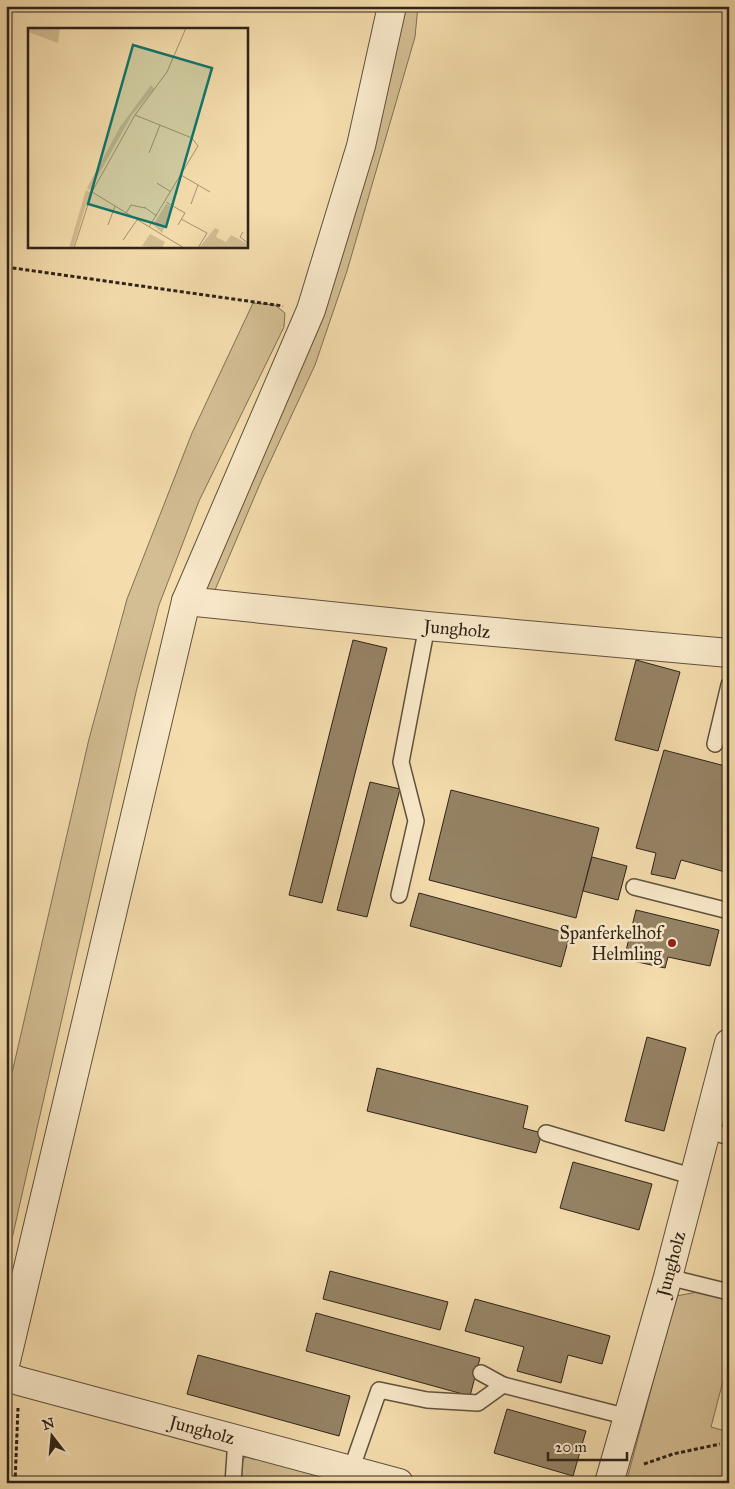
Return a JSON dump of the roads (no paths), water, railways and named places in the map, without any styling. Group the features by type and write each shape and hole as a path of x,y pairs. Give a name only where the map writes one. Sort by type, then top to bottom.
{"street":[{"path":"10,1373 186,601 311,310 361,146 392,6"},
{"name":"Jungholz","path":"186,601 427,626 729,653"},
{"name":"Jungholz","path":"611,1476 668,1277 694,1177 717,1134 729,1043"},
{"name":"Jungholz","path":"10,1373 236,1439 399,1483"}],"lane":[{"path":"399,895 416,821 401,762 427,626"},
{"path":"715,744 729,686"},
{"path":"634,886 729,912"},
{"path":"546,1133 694,1177"},
{"path":"668,1277 729,1292"},
{"path":"481,1373 503,1384 628,1416"},
{"path":"351,1470 379,1390 427,1400 478,1403 503,1384"},
{"path":"233,1483 236,1439"}],"place":[{"name":"Spanferkelhof Helmling","path":"672,943"}]}
